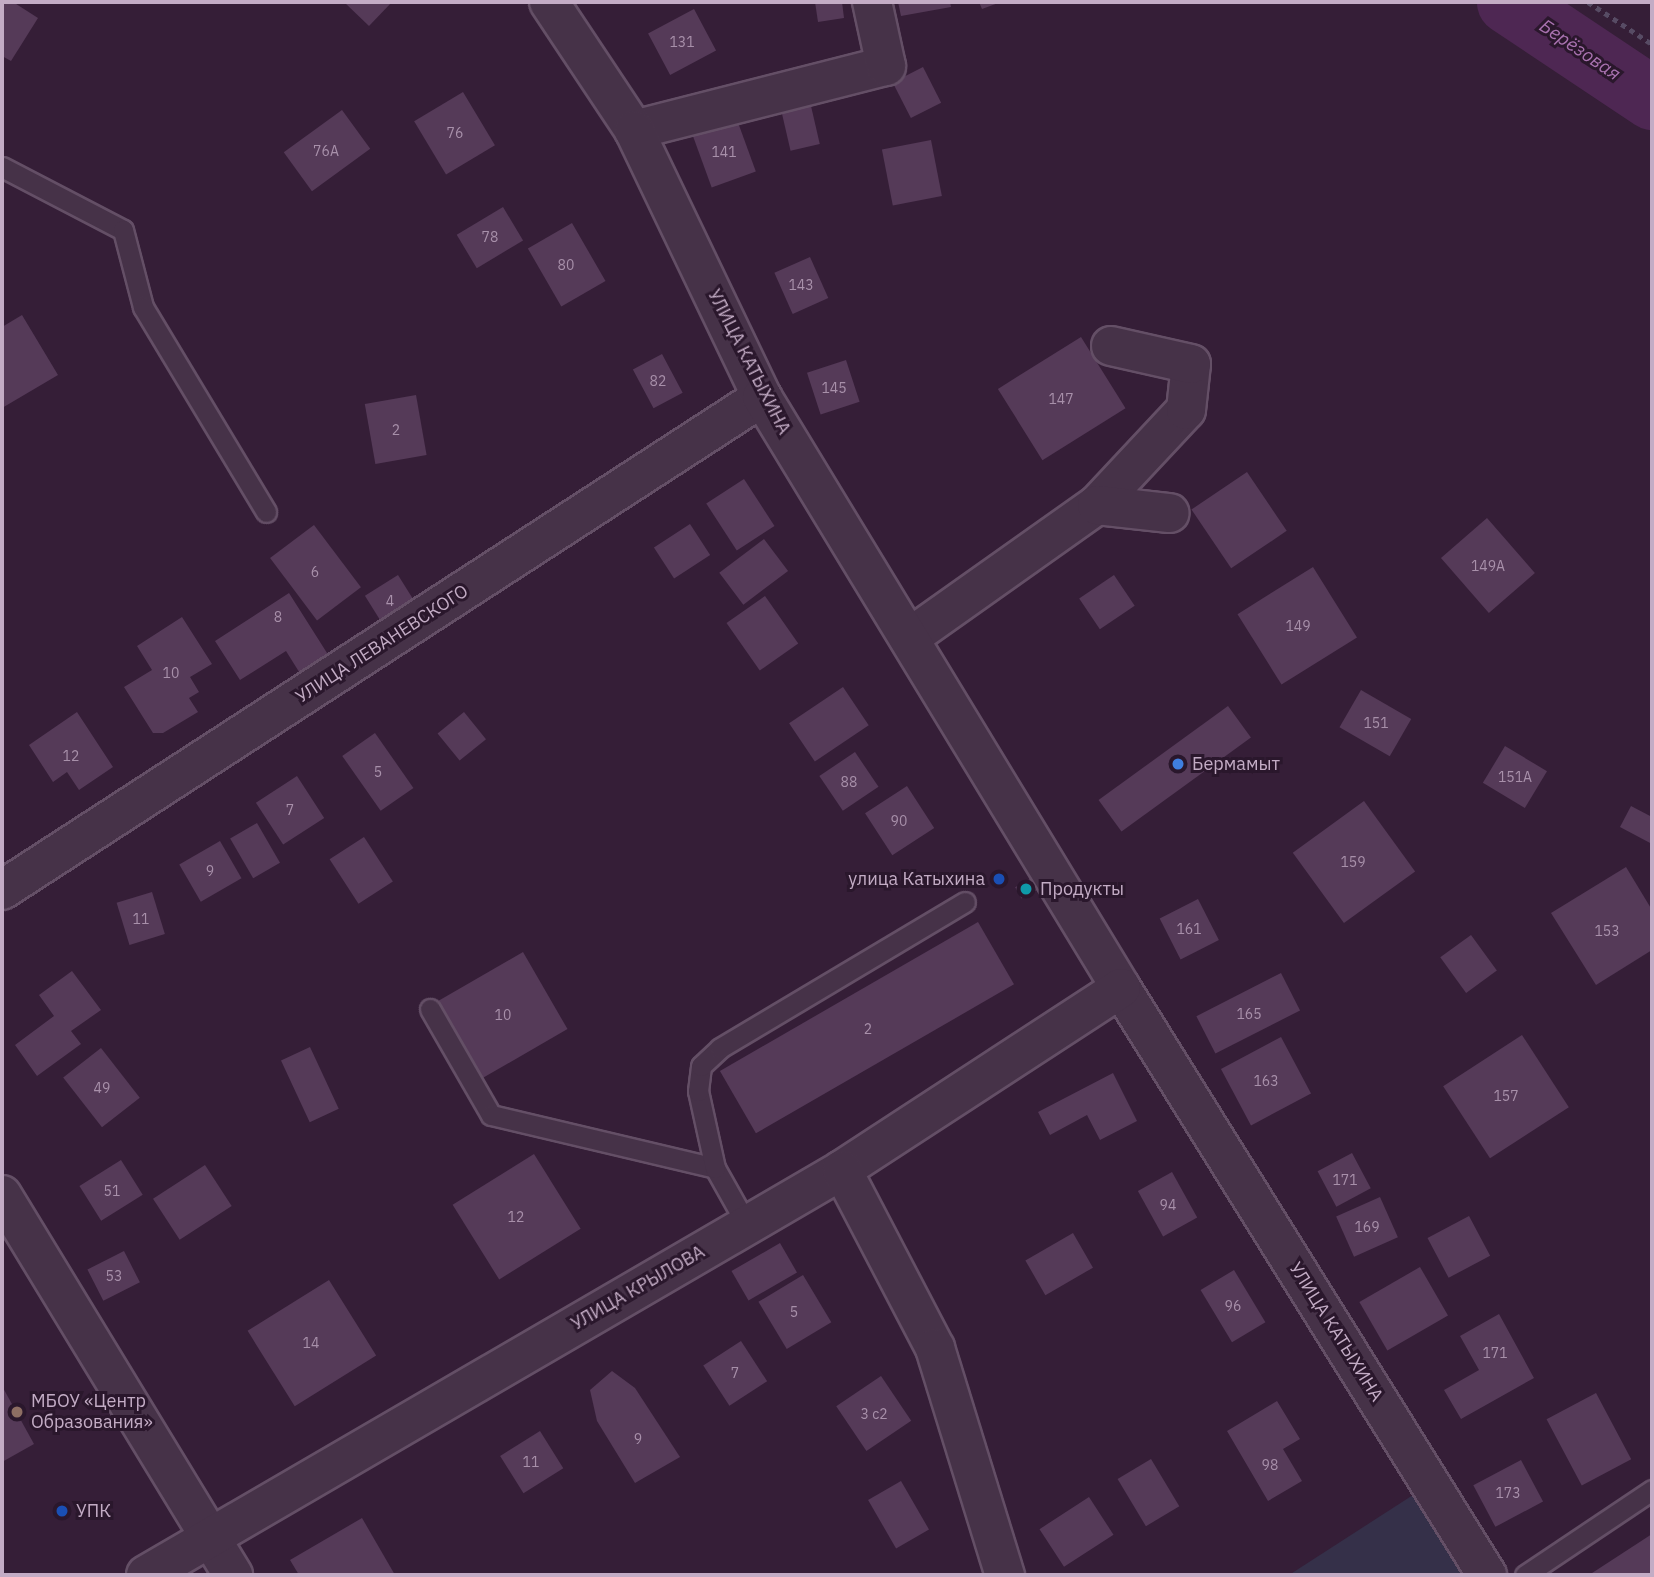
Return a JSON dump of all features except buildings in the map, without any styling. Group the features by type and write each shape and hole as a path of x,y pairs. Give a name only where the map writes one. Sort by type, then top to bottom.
{"street":[{"name":"УЛИЦА КАТЫХИНА","path":"549,2 634,130 762,397 1121,988 1488,1575"},
{"path":"634,130 886,66 872,2"},
{"path":"909,638 1097,505 1186,410 1191,364 1111,346"},
{"name":"УЛИЦА ЛЕВАНЕВСКОГО","path":"2,890 762,397"},
{"path":"1097,505 1170,513"},
{"name":"УЛИЦА КРЫЛОВА","path":"146,1575 842,1170 1121,988"},
{"path":"842,1170 935,1348 1005,1575"},
{"path":"2,1195 233,1575"}],"lane":[{"path":"2,167 123,230 143,307 266,512"},
{"path":"747,1225 715,1168 698,1091 701,1066 720,1048 965,902"},
{"path":"430,1009 491,1115 715,1168"},
{"path":"1525,1575 1652,1490"}],"path":[{"path":"1588,2 1652,44"}],"shaded area":[{"path":"1413,1495 1464,1575 1289,1575"}],"waterway":[{"name":"Берёзовая","path":"1508,2 1652,98"}],"place":[{"name":"Бермамыт","path":"1178,764"},
{"name":"улица Катыхина","path":"999,879"},
{"name":"Продукты","path":"1026,889"},
{"name":"МБОУ «Центр Образования»","path":"17,1412"},
{"name":"УПК","path":"62,1511"}]}
